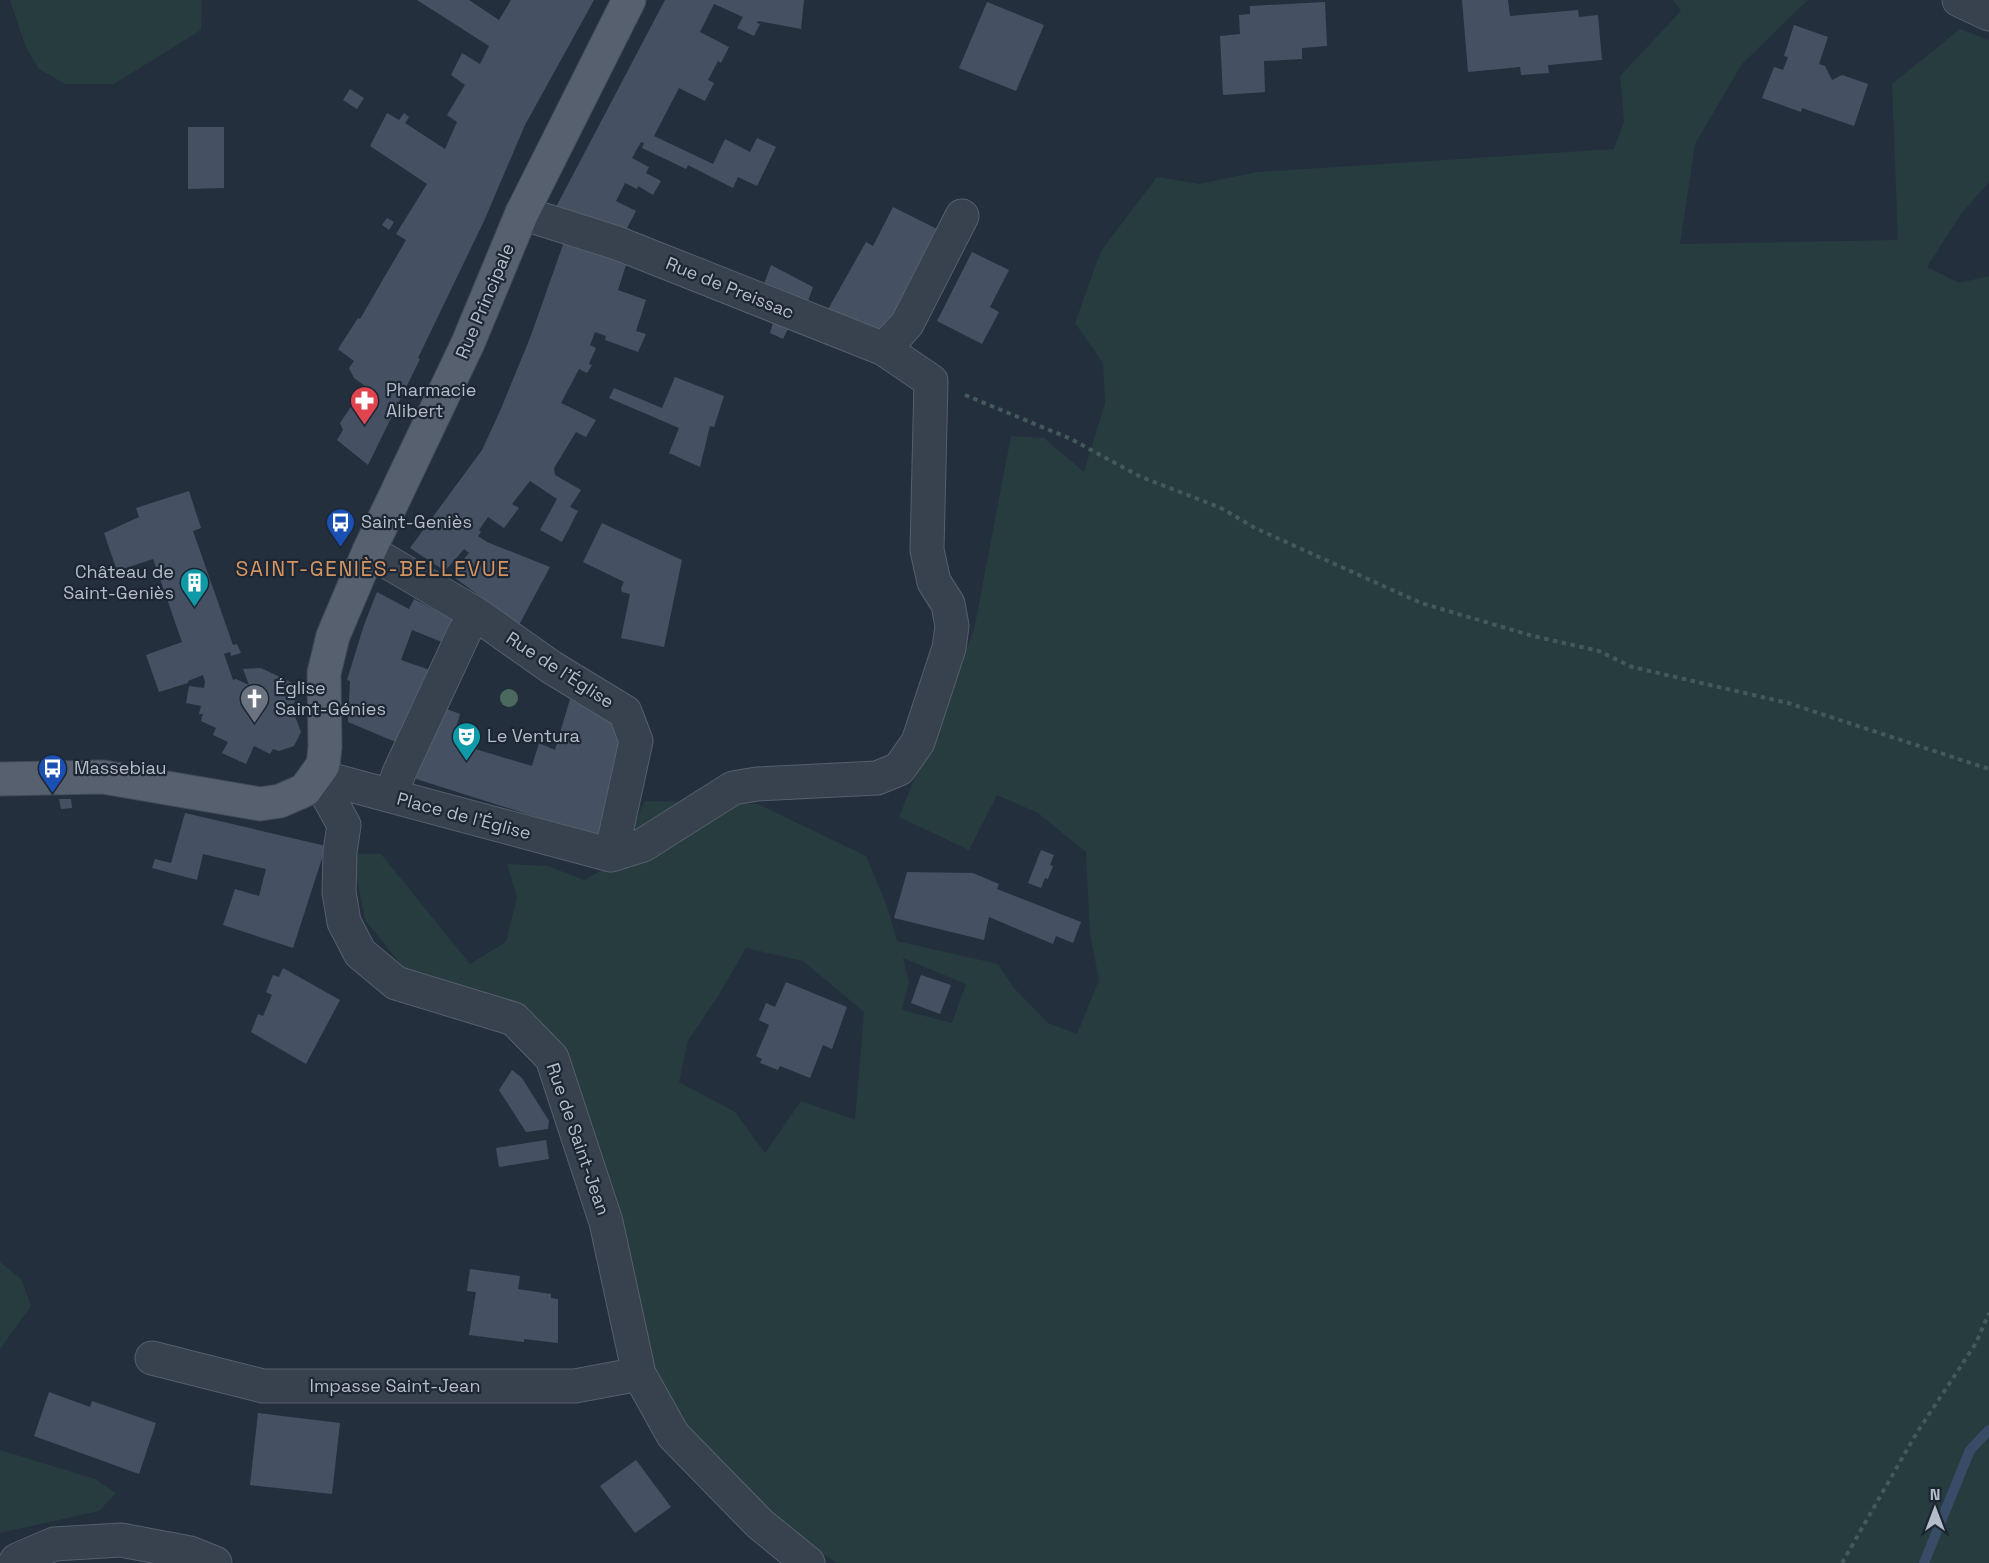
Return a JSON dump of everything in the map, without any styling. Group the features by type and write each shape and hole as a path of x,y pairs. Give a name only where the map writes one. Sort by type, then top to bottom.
{"main road":[{"name":"Rue Principale","path":"317,776 323,765 325,747 324,673 333,636 369,551 468,343 522,213 629,0"},
{"path":"0,779 103,777 260,804 280,801 305,790 317,776"}],"street":[{"path":"1959,0 1989,14"},
{"name":"Rue de Preissac","path":"522,213 617,243 884,349 931,381"},
{"path":"884,349 907,324 962,216"},
{"path":"611,855 644,845 733,788 757,784 877,778 900,769 918,742 949,648 952,626 948,604 934,582 927,550 931,381"},
{"name":"Rue de l'Église","path":"369,551 476,614 551,667 625,712 636,741 611,855"},
{"path":"391,796 399,773 464,633 476,614"},
{"name":"Place de l'Église","path":"317,776 611,855"},
{"name":"Rue de Saint-Jean","path":"317,776 344,825 340,852 339,892 344,922 360,953 396,983 514,1019 552,1058 606,1222 639,1374 674,1435 760,1524 808,1563"},
{"name":"Impasse Saint-Jean","path":"152,1358 263,1386 575,1386 639,1374"},
{"path":"15,1563 17,1560 54,1544 121,1540 190,1553 215,1563"}],"path":[{"path":"931,381 1071,440 1139,476 1221,508 1255,528 1421,603 1533,636 1599,651 1632,667 1788,703 1989,769"},
{"path":"1842,1563 1916,1434 1976,1343 1989,1313"}],"green space":[{"path":"10,0 202,0 201,30 114,84 65,84 39,69 26,48"},
{"path":"1673,0 1808,0 1742,64 1695,144 1680,244 1898,240 1892,84 1960,29 1989,40 1989,182 1961,214 1927,267 1959,283 1989,276 1989,1563 837,1563 814,1548 728,1476 655,1389 524,1007 413,979 365,920 352,854 381,854 470,964 506,942 517,897 507,864 548,866 584,880 613,864 645,801 758,804 866,856 887,906 897,941 998,964 1013,987 1048,1023 1077,1034 1099,980 1090,934 1086,852 1038,813 997,795 969,850 899,817 974,630 1011,436 1044,438 1084,472 1105,403 1103,363 1075,323 1101,251 1157,177 1199,184 1257,172 1614,149 1624,122 1620,76 1681,11","holes":["746,948 803,961 864,1012 855,1120 801,1101 765,1153 735,1112 679,1082 688,1041","903,958 966,984 952,1023 902,1010 909,982"]},
{"path":"0,1262 22,1280 31,1306 0,1349"},
{"path":"0,1450 95,1479 116,1493 99,1511 0,1533"}],"building":[{"path":"417,0 469,0 499,20 511,0 594,0 525,125 484,221 368,465 337,440 343,430 340,423 365,386 354,378 349,368 354,361 338,349 358,318 360,319 406,240 396,234 427,184 370,146 387,113 399,120 404,113 409,117 405,123 445,149 457,122 447,115 465,85 451,75 462,53 480,64 489,46"},
{"path":"665,0 804,0 801,29 758,21 757,23 760,24 754,36 737,28 743,17 714,4 700,32 729,47 721,63 718,61 708,80 714,83 705,101 679,88 654,136 713,164 725,139 750,152 757,138 776,147 757,186 738,177 733,188 688,165 686,169 642,148 644,143 641,142 632,158 649,167 646,173 661,181 653,195 638,186 637,189 625,183 616,201 636,211 624,234 556,207"},
{"path":"1462,0 1508,0 1510,16 1578,10 1579,17 1598,15 1602,60 1548,65 1549,73 1521,75 1520,67 1468,72"},
{"path":"987,2 1044,25 1016,91 959,68"},
{"path":"1325,2 1327,46 1302,48 1302,59 1264,61 1265,92 1223,95 1220,36 1240,34 1239,15 1250,14 1250,6"},
{"path":"1794,25 1828,37 1819,64 1825,66 1832,80 1842,75 1868,84 1854,126 1802,108 1801,112 1762,98 1774,67 1783,70 1788,57 1784,56"},
{"path":"350,89 364,98 357,109 343,100"},
{"path":"188,127 224,127 224,188 188,189"},
{"path":"893,207 943,232 908,301 880,332 827,311 866,242 873,246"},
{"path":"387,218 394,222 389,230 382,225"},
{"path":"564,242 627,262 618,290 646,300 636,331 646,334 638,352 605,340 606,336 595,332 590,345 596,348 589,364 592,365 587,373 579,369 561,403 596,420 586,437 576,432 554,468 555,475 581,490 570,507 578,511 562,542 540,530 557,499 530,481 512,504 519,508 504,528 488,517 479,530 481,532 478,536 487,542 550,567 519,625 451,575 469,553 464,549 445,571 410,548 482,450 530,338"},
{"path":"972,252 1009,270 990,307 999,312 982,344 937,321"},
{"path":"771,265 813,287 807,304 763,287"},
{"path":"773,323 788,329 783,339 770,333"},
{"path":"675,377 724,396 714,427 710,426 700,467 669,453 679,428 609,398 614,388 662,408"},
{"name":"Château de Saint-Geniès","path":"189,491 201,528 193,531 233,645 237,644 241,653 231,656 230,652 224,654 233,680 236,679 249,685 243,669 261,668 301,687 289,714 295,716 301,732 294,746 279,751 273,749 270,754 254,746 246,764 222,753 228,742 213,735 216,728 201,721 203,714 199,714 201,706 186,703 189,686 204,688 203,675 188,683 159,692 146,655 182,642 153,559 117,571 104,533 139,517 136,508"},
{"path":"602,523 682,560 664,647 621,638 630,594 622,592 624,582 583,562"},
{"path":"377,592 409,609 414,599 458,622 447,644 412,630 401,660 433,671 398,743 348,722 350,681 347,680"},
{"path":"570,699 627,733 606,836 536,817 410,777 441,707 460,714 452,742 532,766 539,743 555,750"},
{"path":"59,799 71,799 72,808 61,809"},
{"path":"185,813 326,846 293,948 223,925 235,889 259,896 266,869 203,854 197,880 152,868 155,859 171,863"},
{"path":"1041,850 1054,855 1048,879 1045,878 1041,888 1028,883"},
{"path":"907,872 973,873 999,884 997,889 1081,922 1073,943 1056,936 1053,944 989,917 984,940 894,918"},
{"path":"283,968 340,1000 306,1064 251,1032 258,1014 263,1016 272,995 266,992 273,975 279,977"},
{"path":"921,975 951,985 940,1014 911,1003"},
{"path":"786,982 847,1007 832,1049 823,1045 810,1078 780,1066 778,1070 760,1063 762,1059 756,1056 769,1025 759,1020 766,1003 775,1007"},
{"path":"512,1070 522,1078 549,1121 548,1129 526,1132 499,1090"},
{"path":"546,1140 549,1159 499,1167 496,1148"},
{"path":"470,1269 520,1276 518,1289 551,1294 551,1298 558,1299 558,1343 524,1339 524,1342 469,1335 476,1292 467,1291"},
{"path":"49,1392 90,1407 92,1401 156,1423 139,1474 34,1436"},
{"path":"258,1413 340,1423 332,1494 250,1485"},
{"path":"636,1460 671,1507 635,1533 600,1486"}],"waterway":[{"path":"1924,1563 1970,1450 1989,1430"}],"place":[{"name":"Pharmacie Alibert","path":"365,426"},
{"name":"Saint-Geniès","path":"340,548"},
{"name":"Château de Saint-Geniès","path":"195,608"},
{"name":"Église Saint-Génies","path":"254,724"},
{"name":"Le Ventura","path":"466,762"},
{"name":"Massebiau","path":"53,794"}],"district":[{"name":"SAINT-GENIÈS-BELLEVUE","path":"373,569"}]}
